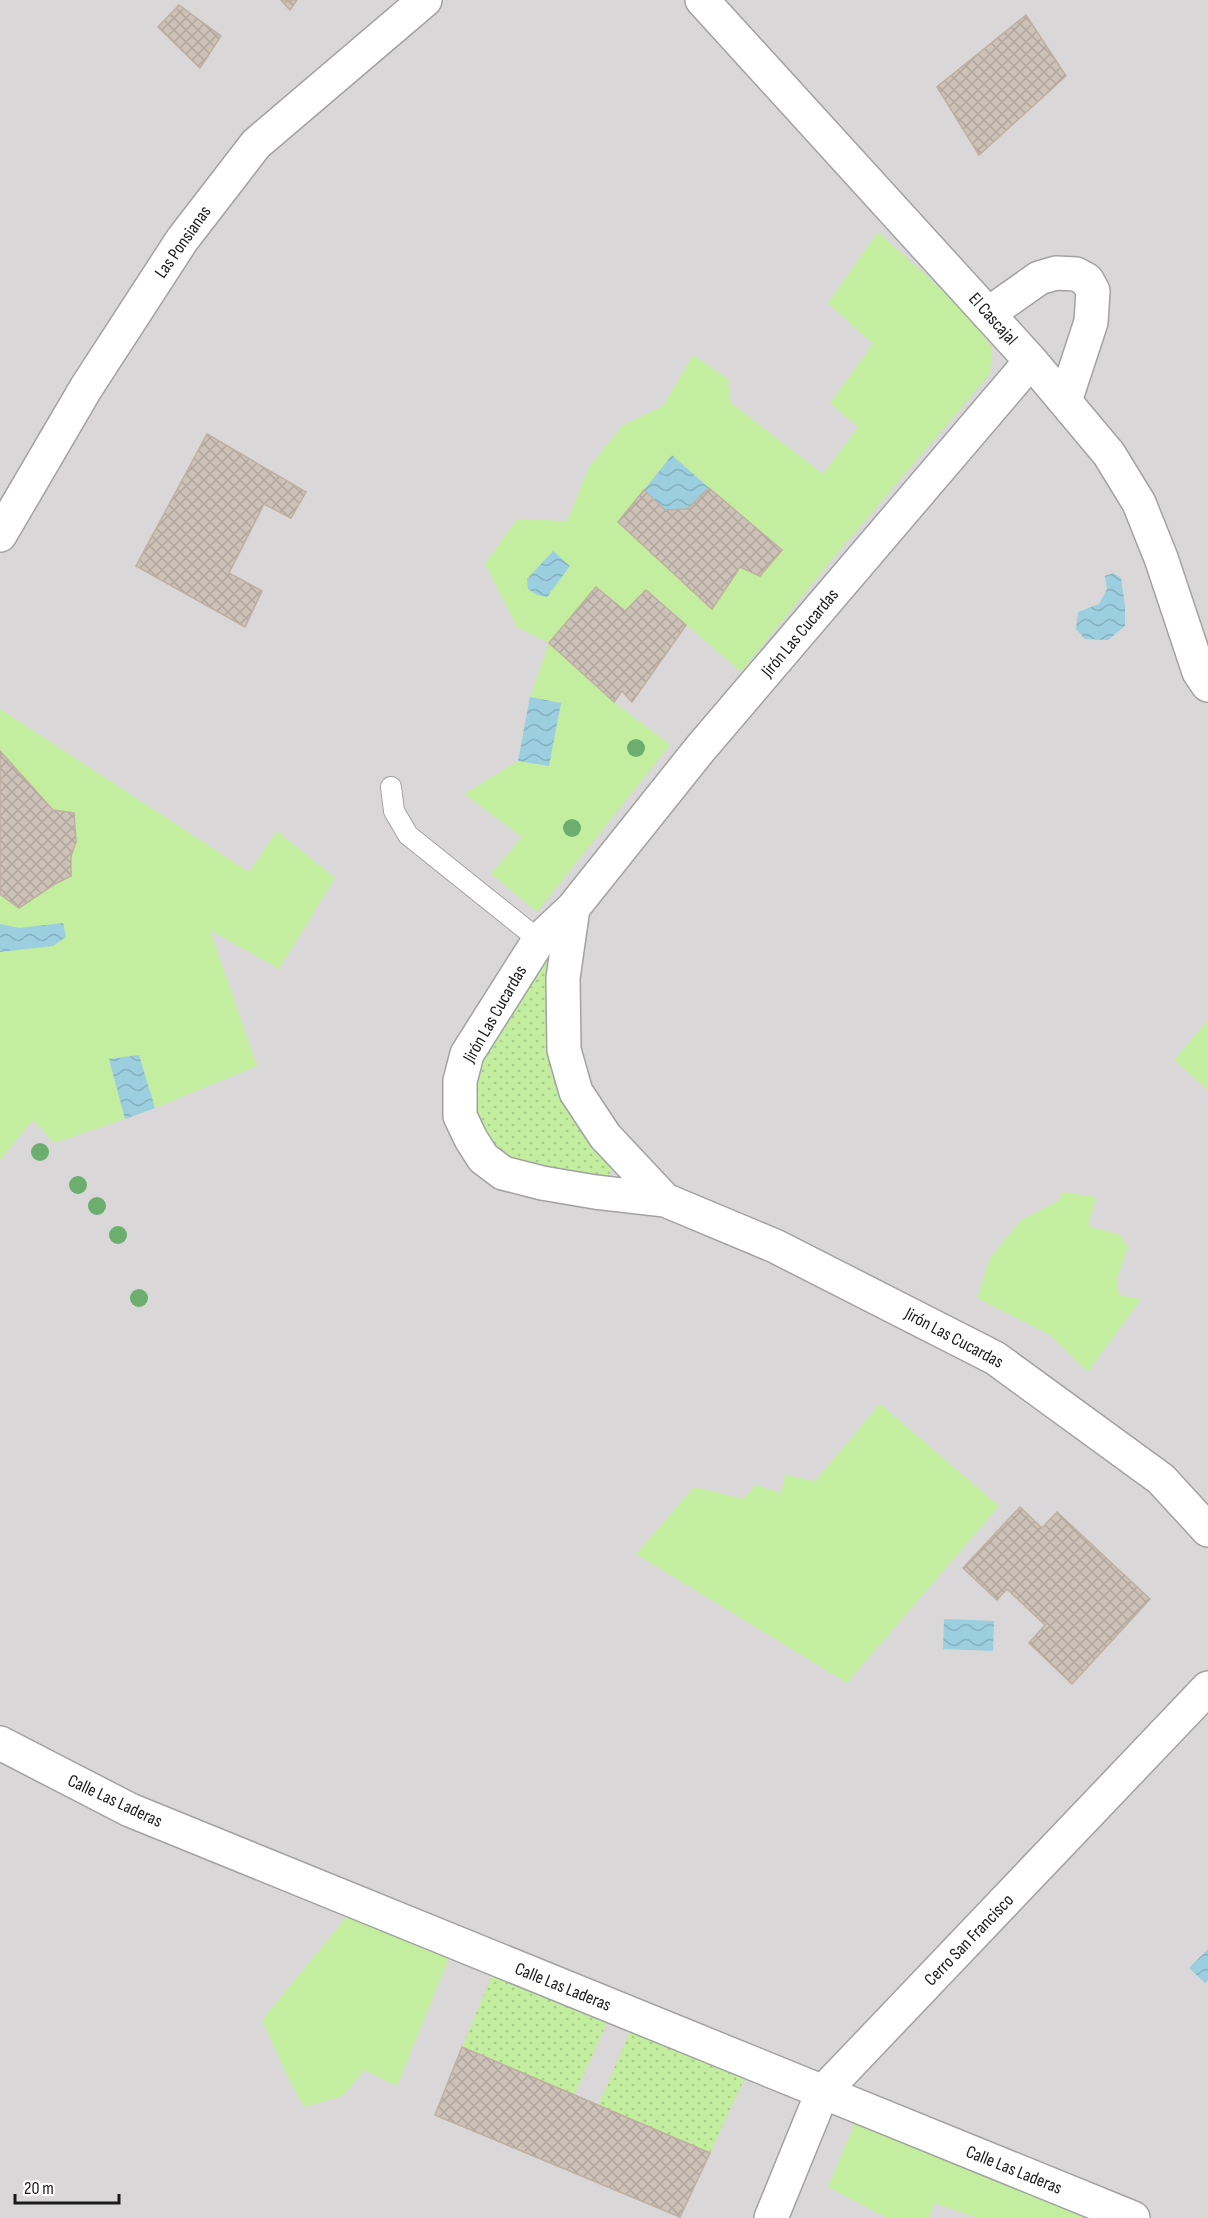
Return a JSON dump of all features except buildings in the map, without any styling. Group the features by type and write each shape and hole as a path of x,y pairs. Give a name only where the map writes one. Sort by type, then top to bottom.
{"street":[{"name":"Las Ponsianas","path":"0,534 86,388 182,240 256,144 425,0"},
{"name":"El Cascajal","path":"702,0 1031,361 1109,454 1139,503 1161,558 1199,672 1208,685"},
{"path":"988,314 1040,278 1056,273 1076,274 1087,280 1093,291 1091,322 1065,401"},
{"name":"Jirón Las Cucardas","path":"1031,361 700,749 573,908 539,940 467,1054 460,1081 460,1116 483,1158 503,1173 542,1183 595,1192 664,1200 775,1246 995,1358 1161,1479 1208,1530"},
{"name":"Jirón Las Cucardas","path":"573,908 563,978 564,1050 576,1092 605,1136 664,1200"},
{"path":"595,1192 613,1168 618,1150"},
{"name":"Cerro San Francisco","path":"771,2218 822,2093 1208,1688"},
{"name":"Calle Las Laderas","path":"2,1749 130,1810 1133,2218"}],"lane":[{"path":"391,787 394,811 408,835 539,940"}],"shaded area":[{"path":"0,0 1208,0 1208,2218 0,2218"}],"green space":[{"path":"878,232 973,318 992,349 990,374 839,551 741,672 646,590 625,611 596,587 550,643 614,702 670,745 537,912 491,874 522,837 464,794 518,761 549,765 561,703 530,697 549,643 517,627 485,564 517,519 567,521 589,467 623,425 663,406 693,355 728,379 730,402 823,474 858,427 830,403 873,344 828,303","holes":["672,456 782,549 760,576 740,567 712,609 618,523"]},
{"path":"0,709 249,872 277,831 335,878 279,969 210,930 257,1066 155,1108 139,1055 109,1060 125,1119 54,1143 33,1120 0,1160"},
{"path":"573,908 564,1050 613,1168 606,1180 503,1173 460,1081"},
{"path":"1208,1020 1208,1090 1174,1060"},
{"path":"1063,1192 1096,1197 1088,1226 1120,1235 1128,1247 1117,1279 1119,1295 1141,1299 1088,1372 1050,1335 977,1298 990,1258 1020,1221 1058,1201"},
{"path":"880,1404 999,1506 847,1683 636,1554 694,1487 744,1499 755,1485 781,1493 785,1475 815,1481"},
{"path":"348,1915 449,1958 397,2086 364,2070 343,2096 304,2107 262,2020"},
{"path":"498,1961 614,2008 574,2095 462,2047"},
{"path":"636,2017 751,2064 710,2153 598,2106"},
{"path":"855,2122 1091,2218 978,2218 934,2203 929,2218 887,2218 828,2187"}],"water":[{"path":"672,455 709,488 687,509 665,510 644,490"},
{"path":"553,551 570,566 547,597 537,595 528,589 527,579"},
{"path":"1113,573 1121,578 1125,626 1108,640 1085,639 1076,629 1078,612 1099,604 1107,589 1105,576"},
{"path":"530,697 561,703 549,766 518,761"},
{"path":"63,923 66,937 53,946 0,952 0,924 19,928"},
{"path":"139,1055 155,1108 125,1119 109,1059"},
{"path":"944,1619 994,1621 993,1651 943,1649"},
{"path":"1208,1949 1208,1980 1205,1983 1189,1968"}]}
